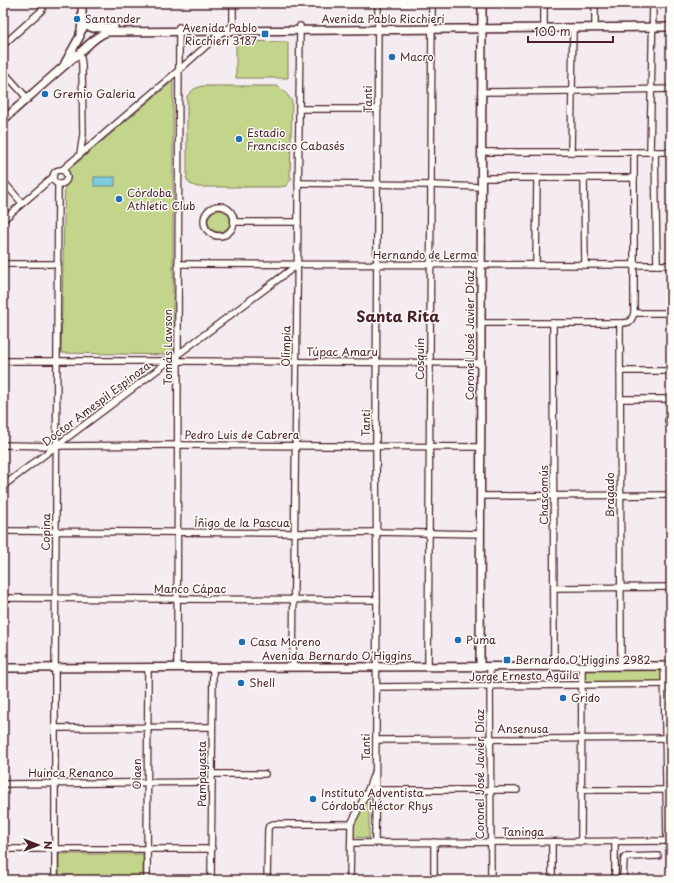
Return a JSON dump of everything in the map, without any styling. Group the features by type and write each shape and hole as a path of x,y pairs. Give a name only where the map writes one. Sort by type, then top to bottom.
{"main road":[{"path":"82,3 81,33 83,40 87,43 90,42"},
{"path":"3,120 80,53 90,42 95,40 96,32 86,21 86,3"},
{"name":"Coronel José Javier Díaz","path":"480,667 482,3"},
{"name":"Avenida Pablo Ricchieri","path":"482,27 595,23 671,27"},
{"name":"Avenida Pablo Ricchieri","path":"96,37 107,32 233,26 300,28 573,28 671,23"},
{"path":"63,67 85,27 92,27"},
{"name":"Avenida Pablo Ricchieri","path":"92,27 223,31 300,28"},
{"name":"Avenida Bernardo O'Higgins","path":"3,668 668,666"}],"street":[{"path":"3,220 53,177 55,171 62,170 223,31 233,26 233,3"},
{"name":"Tanti","path":"375,842 377,668 376,446 378,3"},
{"name":"Cosquín","path":"428,667 432,3"},
{"path":"544,3 544,24"},
{"path":"595,3 595,23"},
{"path":"653,3 651,88 656,265"},
{"path":"3,45 41,11 42,5"},
{"name":"Olimpia","path":"293,667 300,28"},
{"path":"571,152 573,28"},
{"name":"Tomás Lawson","path":"177,667 179,29"},
{"path":"80,53 82,64 83,135 80,154"},
{"path":"3,70 27,98"},
{"path":"481,92 651,88 671,89"},
{"path":"299,109 378,109"},
{"path":"83,135 84,139 90,145"},
{"path":"481,152 671,152"},
{"path":"481,323 628,323 632,320 634,313 634,152"},
{"path":"53,177 54,181 58,184 64,183 67,179 67,174 62,170"},
{"path":"481,178 634,178"},
{"path":"536,265 537,178"},
{"path":"584,178 585,265"},
{"path":"3,181 22,203"},
{"path":"298,183 481,186"},
{"name":"Copina","path":"55,880 55,598 58,184"},
{"path":"217,206 223,206 228,209 231,212 234,222 230,231 222,236 209,233 204,225 205,215 208,210 217,206"},
{"path":"234,222 298,222"},
{"path":"3,264 58,264"},
{"name":"Hernando de Lerma","path":"178,264 671,265"},
{"name":"Doctor Amespil Espinoza","path":"3,486 169,361 178,358 298,264"},
{"path":"634,313 671,313"},
{"name":"Chascomús","path":"553,323 554,667"},
{"name":"Bragado","path":"620,323 621,666"},
{"name":"Túpac Amaru","path":"178,358 296,362 481,363"},
{"path":"3,360 169,361"},
{"path":"620,371 671,371"},
{"path":"620,399 671,399"},
{"name":"Pedro Luis de Cabrera","path":"3,445 480,446"},
{"path":"480,496 671,495"},
{"name":"Íñigo de la Pascua","path":"3,531 177,533 376,532 480,534"},
{"path":"554,588 671,587"},
{"name":"Manco Cápac","path":"3,598 377,600"},
{"path":"668,666 669,841"},
{"name":"Olaen","path":"147,880 148,667"},
{"name":"Pampayasta","path":"212,880 213,667"},
{"name":"Coronel José Javier Díaz","path":"490,667 491,880"},
{"path":"581,842 582,667"},
{"name":"Jorge Ernesto Aguila","path":"376,687 668,684"},
{"path":"56,728 212,727"},
{"name":"Ansenusa","path":"376,740 668,738"},
{"path":"350,880 351,824 368,790 376,769"},
{"path":"212,774 265,774"},
{"name":"Huinca Renanco","path":"3,784 212,782"},
{"path":"368,790 517,790"},
{"path":"581,790 669,790"},
{"path":"267,880 268,829 272,824 351,824"},
{"name":"Taninga","path":"350,843 669,841"},
{"path":"434,842 434,880"},
{"path":"552,842 552,880"},
{"path":"615,842 615,880"},
{"path":"3,848 212,849"},
{"path":"623,880 625,857 658,856"}],"green space":[{"path":"236,41 288,42 288,78 236,78"},
{"name":"Córdoba Athletic Club","path":"173,81 173,355 61,353 65,173"},
{"name":"Estadio Francisco Cabasés","path":"202,86 277,86 285,92 292,101 290,177 292,178 286,186 197,187 190,184 186,178 187,96 194,89"},
{"path":"215,210 223,210 230,217 230,225 223,232 215,232 208,225 208,217"},
{"path":"583,670 663,670 663,682 583,683"},
{"path":"369,795 369,838 353,837 353,826"},
{"path":"59,854 143,854 143,880 59,880"}],"water":[{"path":"94,177 115,177 115,186 94,186"}],"place":[{"name":"Santander","path":"77,19"},
{"name":"Avenida Pablo Ricchieri 3187","path":"265,34"},
{"name":"Macro","path":"392,57"},
{"name":"Gremio Galeria","path":"45,94"},
{"name":"Estadio Francisco Cabasés","path":"239,139"},
{"name":"Córdoba Athletic Club","path":"119,199"},
{"name":"Puma","path":"458,640"},
{"name":"Casa Moreno","path":"242,642"},
{"name":"Bernardo O'Higgins 2982","path":"507,660"},
{"name":"Shell","path":"241,683"},
{"name":"Grido","path":"563,698"},
{"name":"Instituto Adventista Córdoba Héctor Rhys","path":"313,799"}],"district":[{"name":"Santa Rita","path":"398,317"}]}
